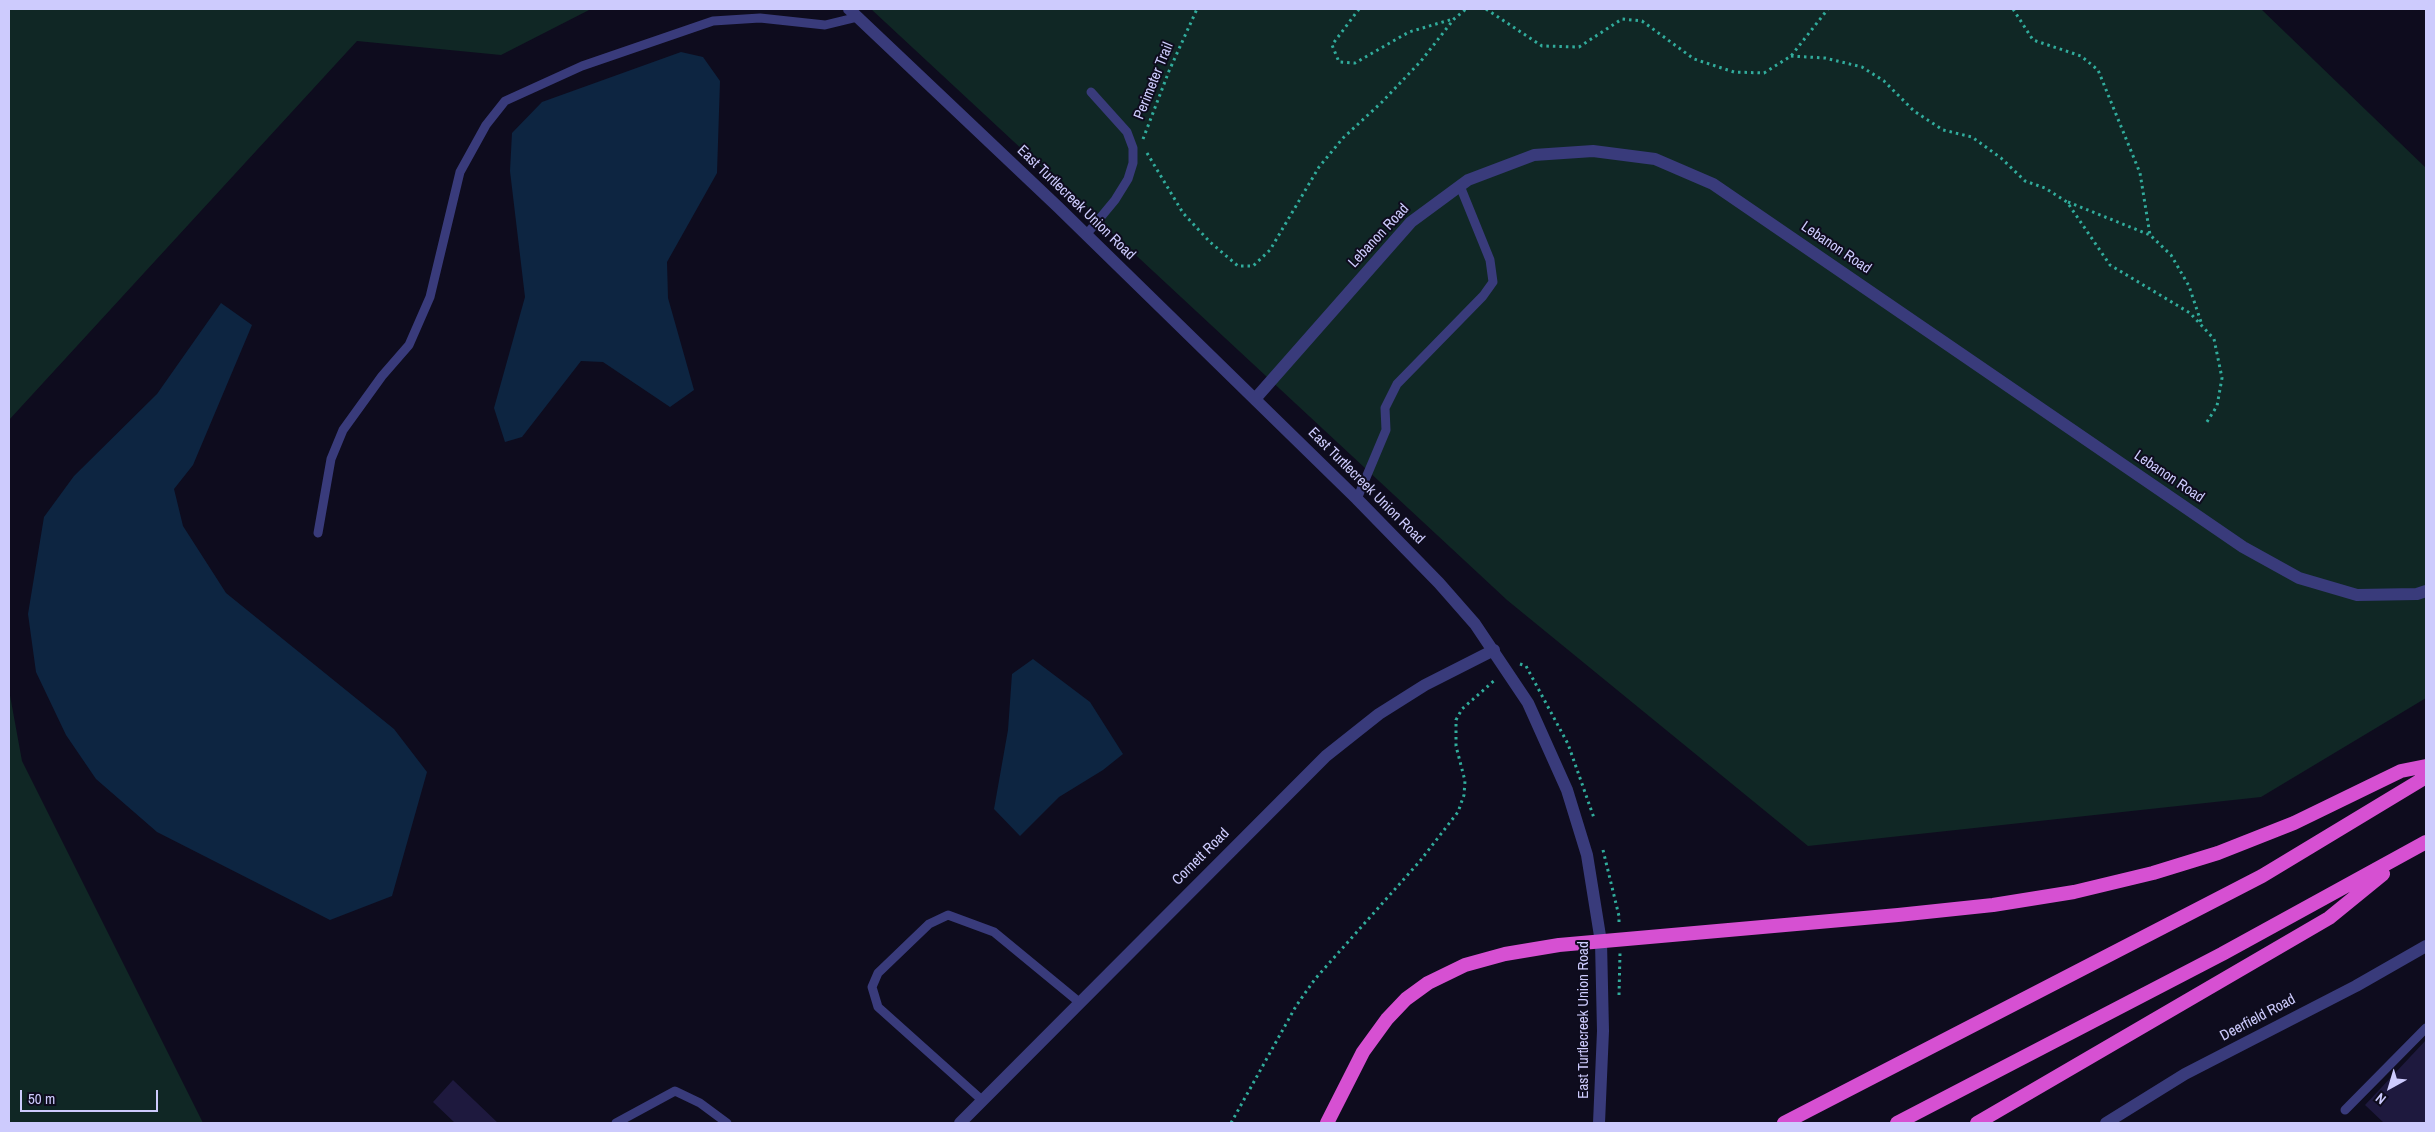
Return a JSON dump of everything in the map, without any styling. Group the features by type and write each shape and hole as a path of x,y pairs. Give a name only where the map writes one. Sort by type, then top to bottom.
{"highway":[{"path":"1327,1123 1370,1040 1406,999 1428,983 1465,965 1504,954 1601,942 1898,915 2074,892 2153,874 2218,853 2294,823 2401,771 2426,766"},
{"path":"1784,1123 2262,876 2426,777"},
{"path":"1977,1123 2329,918 2426,842"},
{"path":"1897,1123 2222,954 2414,850"}],"street":[{"name":"East Turtlecreek Union Road","path":"854,13 1086,234 1357,499 1439,583 1475,624 1494,650 1540,728 1567,790 1587,855 1601,942 1603,1022 1599,1123"},
{"name":"Lebanon Road","path":"1255,399 1411,222 1468,180 1534,155 1593,151 1655,159 1713,184 2243,547 2300,578 2357,595 2417,594 2426,591"},
{"name":"Cornett Road","path":"960,1123 1326,756 1379,714 1425,685 1494,650"},
{"name":"Deerfield Road","path":"2106,1123 2185,1074 2356,986 2426,946"}],"lane":[{"path":"318,533 331,459 343,430 382,376 409,345 430,297 460,172 486,125 505,101 582,66 713,21 760,18 826,25 854,13"},
{"path":"1086,234 1115,200 1128,179 1134,163 1133,148 1127,132 1091,92"},
{"path":"1357,499 1386,430 1385,408 1396,384 1483,296 1493,282 1490,260 1460,186"},
{"path":"983,1101 878,1006 872,987 878,973 929,924 948,915 994,932 1079,1002"},
{"path":"2345,1110 2426,1028"},
{"path":"616,1123 676,1090 700,1103 727,1123"}],"path":[{"name":"Perimeter Trail","path":"1134,163 1169,71 1197,9"},
{"path":"1359,9 1332,45 1338,62 1354,63 1409,32 1454,19"},
{"path":"1146,150 1183,213 1210,242 1238,266 1253,266 1270,250 1325,160 1343,138 1382,102 1421,61 1454,19 1466,9"},
{"path":"1486,9 1542,46 1579,47 1622,18 1642,20 1694,59 1734,72 1764,73 1791,56 1828,9"},
{"path":"2013,9 2033,40 2081,56 2098,70 2140,173 2150,235"},
{"path":"1791,56 1825,58 1862,67 1884,81 1914,111 1943,130 1972,137 2001,158 2025,181 2045,188 2067,202 2150,235 2171,255 2189,286 2204,328"},
{"path":"2067,202 2110,265 2190,313 2214,339 2222,378 2217,406 2205,424"},
{"path":"1231,1123 1291,1014 1315,979 1420,861 1458,812 1464,795 1465,781 1456,746 1456,720 1462,709 1490,684 1518,664 1526,666 1568,744 1596,824"},
{"path":"1601,842 1619,916 1619,1000"}],"green space":[{"path":"9,9 591,9 501,55 357,41 9,420"},
{"path":"871,9 2261,9 2426,168 2426,698 2261,797 1808,846 1507,600"},
{"path":"9,690 22,761 203,1123 9,1123"}],"water":[{"path":"681,52 703,57 720,81 717,173 667,262 668,298 694,390 670,407 603,362 581,361 522,437 505,442 494,408 525,297 510,171 512,133 542,102"},
{"path":"221,303 252,325 193,465 174,489 183,526 226,593 394,729 427,772 392,896 330,920 157,832 96,779 66,735 36,672 28,614 44,517 74,476 157,394"},
{"path":"1033,659 1090,702 1123,754 1103,770 1059,797 1020,836 994,809 1008,730 1012,674"}],"building":[{"path":"2426,1040 2426,1123 2384,1123 2365,1105"},
{"path":"453,1080 498,1123 455,1123 433,1102"}]}
